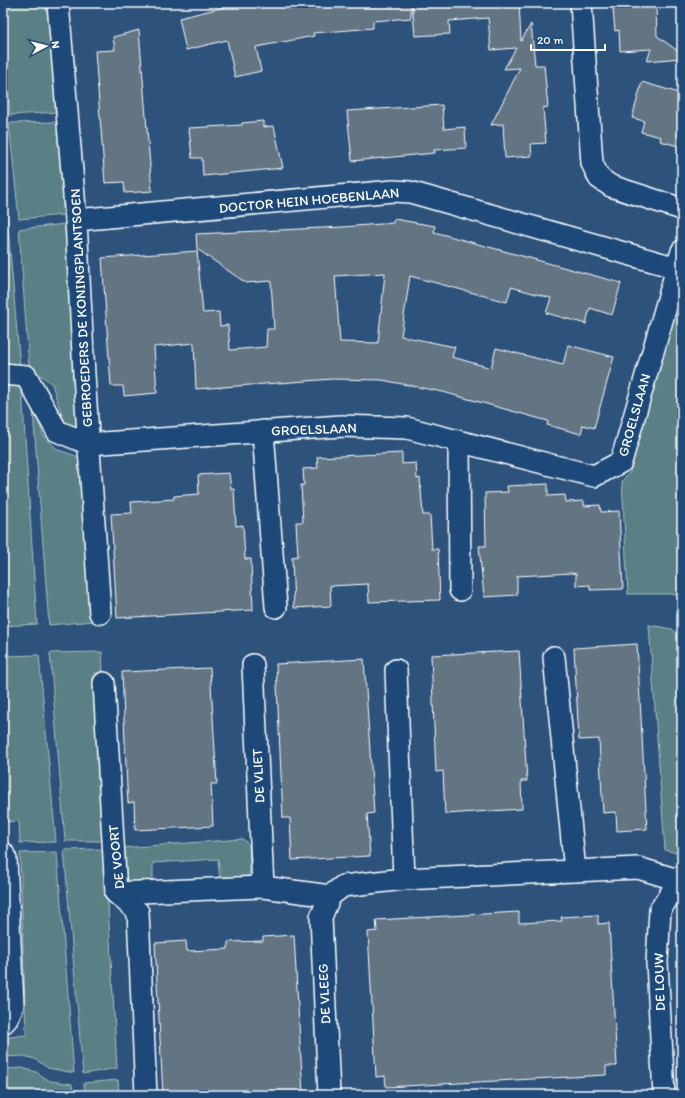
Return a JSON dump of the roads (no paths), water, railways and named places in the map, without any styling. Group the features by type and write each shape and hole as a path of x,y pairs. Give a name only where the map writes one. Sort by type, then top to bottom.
{"street":[{"path":"581,3 592,163 599,178 611,186 682,209"},
{"name":"GEBROEDERS DE KONINGPLANTSOEN","path":"62,4 100,613"},
{"name":"DOCTOR HEIN HOEBENLAAN","path":"76,220 393,191 410,192 679,259"},
{"name":"GROELSLAAN","path":"89,444 341,426 407,428 594,476 621,462 679,259"},
{"path":"3,374 26,376 57,431 89,444"},
{"name":"GROELSLAAN","path":"263,431 276,607"},
{"path":"458,442 460,590"},
{"path":"554,657 575,871"},
{"name":"DE VLIET","path":"253,665 263,887"},
{"path":"396,670 404,879"},
{"name":"DE VOORT","path":"104,684 116,893 138,912 146,1095"},
{"path":"3,853 6,859 13,1005 7,1019 3,1022"},
{"path":"116,893 263,887 330,896 343,886 404,879 638,868 680,878"},
{"name":"DE LOUW","path":"664,1095 657,962 660,910 680,878"},
{"name":"DE VLEEG","path":"329,1095 321,917 330,896"}]}
